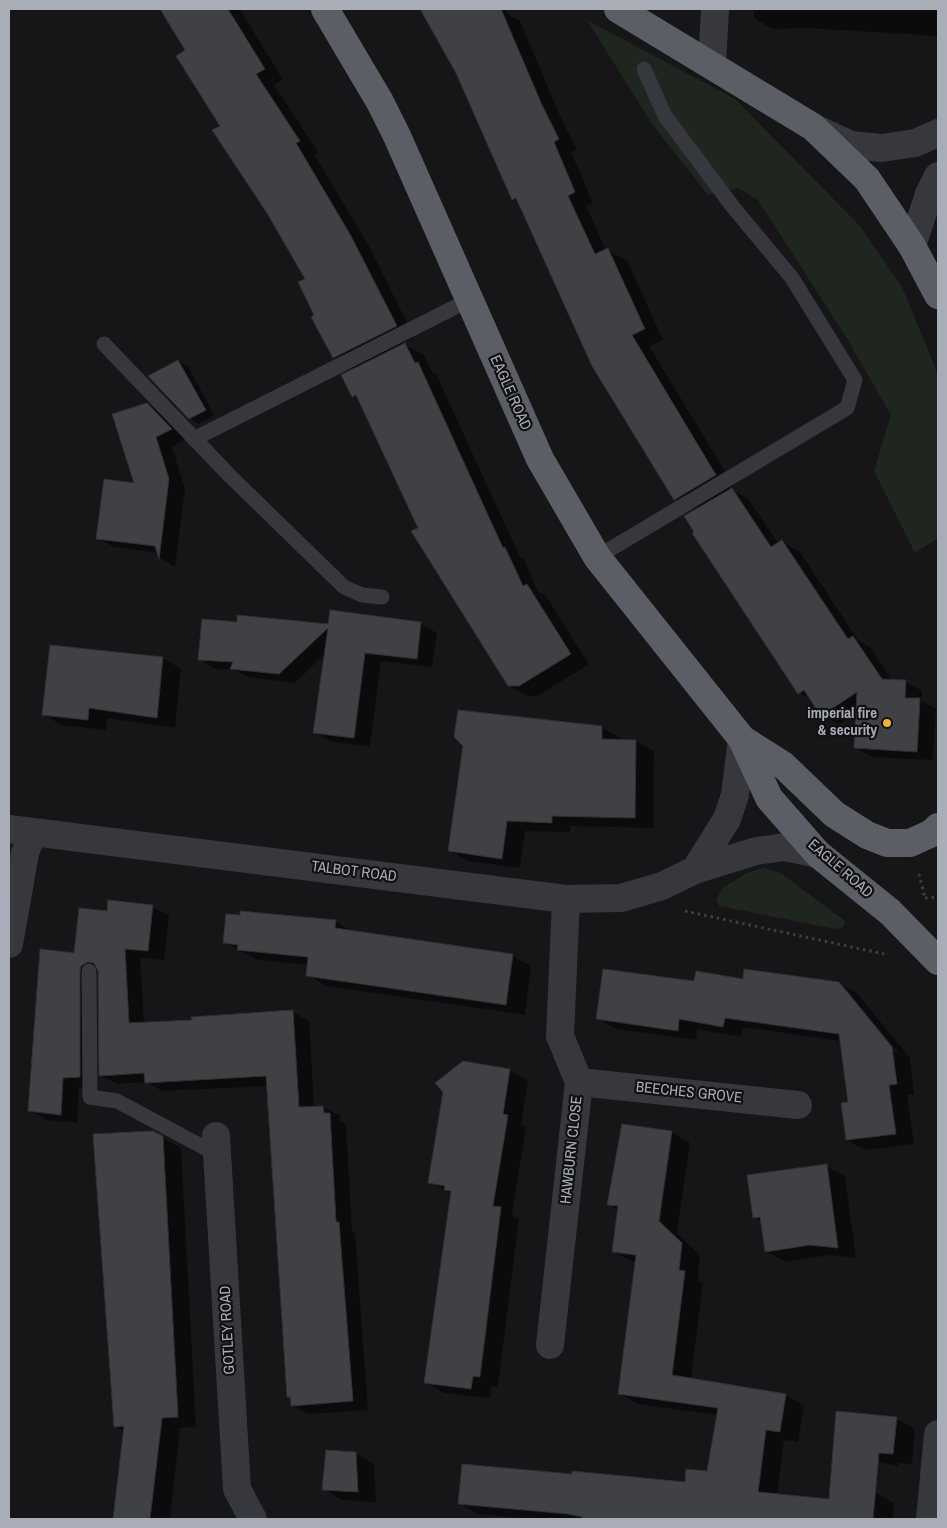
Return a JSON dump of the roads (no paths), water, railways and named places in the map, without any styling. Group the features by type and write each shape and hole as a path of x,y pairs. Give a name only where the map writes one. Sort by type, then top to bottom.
{"highway":[{"path":"618,9 813,127 866,179 912,246 938,295"},
{"name":"EAGLE ROAD","path":"328,11 380,102 540,459 597,557 742,739 769,798 818,854 890,912 938,961"},
{"name":"EAGLE ROAD","path":"742,739 783,765 834,814 866,835 888,842 910,842 932,833 938,827"}],"street":[{"path":"712,65 715,9"},
{"path":"813,127 851,144 882,148 915,143 938,133"},
{"path":"912,246 929,194 938,176"},
{"path":"695,870 727,819 735,795 742,739"},
{"path":"9,944 25,853 21,830"},
{"name":"TALBOT ROAD","path":"21,830 566,899 621,898 662,886 695,870 756,851 785,847 818,854"},
{"name":"HAWBURN CLOSE","path":"550,1346 579,1082 560,1036 566,899"},
{"name":"BEECHES GROVE","path":"579,1082 798,1105"},
{"name":"GOTLEY ROAD","path":"217,1145 237,1489 253,1519"},
{"path":"933,1503 938,1434"}],"lane":[{"path":"597,557 848,408 855,380 792,278 733,207 665,116 644,69"},
{"path":"194,439 469,300"},
{"path":"104,344 194,439 344,586 362,596 382,597"},
{"path":"89,971 90,1097 117,1102 217,1145"}],"place":[{"name":"imperial fire & security","path":"887,723"}]}
